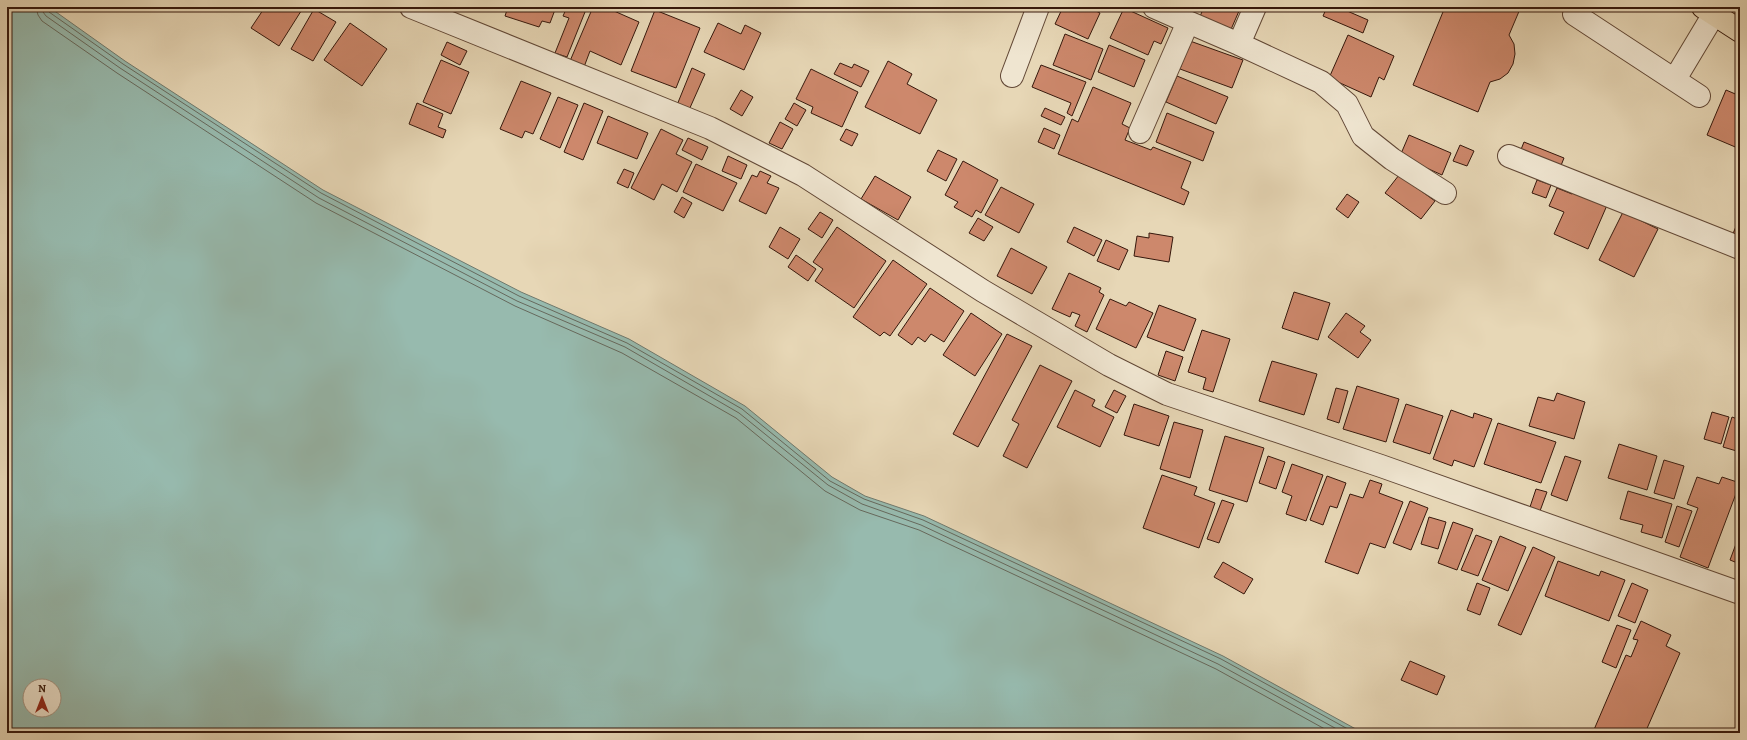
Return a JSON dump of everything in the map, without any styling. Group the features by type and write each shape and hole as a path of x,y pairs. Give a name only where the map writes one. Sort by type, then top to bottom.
{"highway":[{"path":"1709,11 1740,31"}],"street":[{"path":"411,7 710,128 796,171 983,291 1109,365 1167,394 1389,469 1740,592"},
{"path":"1012,76 1038,7"},
{"path":"1154,7 1321,82 1347,104 1363,136 1392,159 1445,193"},
{"path":"1239,44 1256,7"},
{"path":"1578,7 1574,14 1699,96"},
{"path":"1675,79 1709,11"},
{"path":"1140,132 1188,22"},
{"path":"1509,156 1740,248"}],"water":[{"path":"7,7 49,7 125,61 323,190 521,292 629,339 745,406 832,477 865,496 924,516 1223,656 1363,733 7,733"}],"building":[{"path":"265,7 270,9 272,7 303,8 279,46 251,28"},
{"path":"508,7 556,7 550,23 542,21 539,27 505,16"},
{"path":"567,7 587,7 567,57 555,53 569,18 563,16"},
{"path":"593,7 605,7 639,22 621,65 590,51 584,67 570,61"},
{"path":"1063,7 1093,7 1092,9 1100,13 1088,39 1055,24"},
{"path":"1204,7 1230,7 1239,11 1229,34 1198,21"},
{"path":"1327,7 1338,7 1368,20 1363,33 1323,16"},
{"path":"1445,7 1572,7 1571,9 1520,9 1509,35 1514,44 1515,54 1513,64 1508,73 1500,79 1490,82 1478,112 1413,85"},
{"path":"1124,8 1168,28 1161,44 1154,41 1148,55 1110,38"},
{"path":"314,9 336,22 313,61 291,49"},
{"path":"655,10 700,28 676,88 631,71"},
{"path":"350,23 387,49 362,86 324,60"},
{"path":"718,23 741,34 745,25 761,33 744,70 704,52"},
{"path":"1065,34 1103,49 1091,80 1053,65"},
{"path":"1348,35 1394,56 1384,80 1379,77 1371,97 1329,78"},
{"path":"1190,41 1243,60 1232,88 1180,69"},
{"path":"447,42 467,51 460,65 441,55"},
{"path":"1109,45 1145,60 1134,87 1098,72"},
{"path":"441,60 469,72 451,114 423,102"},
{"path":"888,61 912,74 907,84 937,100 920,134 865,107"},
{"path":"840,63 852,68 854,64 869,71 861,87 834,74"},
{"path":"1041,65 1086,82 1072,116 1067,113 1071,103 1032,87"},
{"path":"692,68 705,74 689,110 677,105"},
{"path":"811,69 858,92 842,127 811,113 813,107 796,99"},
{"path":"1177,76 1228,97 1216,124 1166,102"},
{"path":"521,81 551,93 533,134 525,131 522,138 500,129"},
{"path":"1093,87 1131,103 1122,124 1130,128 1125,140 1151,150 1153,147 1191,162 1181,188 1189,192 1184,205 1058,154 1072,119 1078,122"},
{"path":"741,90 753,97 742,116 730,109"},
{"path":"1726,90 1740,96 1740,149 1707,135"},
{"path":"558,97 578,105 560,148 540,139"},
{"path":"417,103 443,114 438,127 446,130 443,138 409,124"},
{"path":"584,103 603,111 583,160 564,152"},
{"path":"794,103 806,110 797,126 785,119"},
{"path":"1045,108 1065,117 1061,125 1041,116"},
{"path":"1167,113 1214,132 1203,161 1156,142"},
{"path":"608,116 648,133 637,159 597,143"},
{"path":"780,122 793,129 782,149 769,143"},
{"path":"1044,128 1060,135 1054,149 1038,142"},
{"path":"661,129 683,140 676,154 692,162 677,192 662,184 654,200 631,188"},
{"path":"846,129 858,134 852,146 840,140"},
{"path":"1409,135 1451,153 1442,175 1400,156"},
{"path":"688,138 708,147 702,160 682,150"},
{"path":"1524,142 1564,158 1558,173 1518,157"},
{"path":"1460,145 1474,151 1467,166 1453,161"},
{"path":"938,150 957,159 946,181 927,171"},
{"path":"728,156 747,165 741,179 722,171"},
{"path":"963,161 998,180 981,213 976,210 972,217 954,207 958,202 945,195"},
{"path":"696,164 737,183 723,211 683,192"},
{"path":"624,169 634,173 628,188 617,183"},
{"path":"760,171 771,176 767,183 779,188 766,214 739,201 752,175 757,177"},
{"path":"1399,175 1435,201 1421,219 1385,193"},
{"path":"875,176 911,197 898,220 861,199"},
{"path":"1537,180 1551,185 1546,198 1532,193"},
{"path":"1001,187 1034,204 1019,233 985,215"},
{"path":"1557,188 1572,194 1574,189 1608,203 1588,249 1554,234 1564,212 1549,206"},
{"path":"1347,194 1359,202 1348,218 1336,209"},
{"path":"682,197 692,203 684,218 674,212"},
{"path":"820,212 833,220 822,238 808,229"},
{"path":"1623,212 1658,229 1634,277 1599,260"},
{"path":"1740,217 1740,240 1732,236"},
{"path":"978,218 993,227 984,241 969,233"},
{"path":"780,227 800,239 788,259 769,247"},
{"path":"837,227 886,261 854,308 815,281 823,269 813,262"},
{"path":"1074,227 1102,240 1094,256 1067,242"},
{"path":"1149,233 1173,237 1169,262 1134,256 1137,236 1149,238"},
{"path":"1106,240 1128,250 1119,270 1097,261"},
{"path":"1011,248 1047,267 1032,294 997,276"},
{"path":"796,255 816,269 808,281 788,267"},
{"path":"893,260 927,284 890,336 884,332 880,336 853,317"},
{"path":"1069,273 1101,288 1099,292 1104,295 1087,332 1075,326 1080,315 1072,312 1070,317 1052,309"},
{"path":"930,288 964,311 944,342 931,334 925,342 918,337 912,345 898,335"},
{"path":"1294,292 1330,303 1318,340 1282,328"},
{"path":"1110,299 1126,306 1129,302 1153,313 1136,348 1096,329"},
{"path":"1159,305 1196,319 1184,351 1147,337"},
{"path":"971,313 1002,334 975,376 943,355"},
{"path":"1346,313 1365,326 1360,332 1371,340 1358,358 1328,337"},
{"path":"1202,330 1230,339 1213,392 1203,389 1206,378 1188,372"},
{"path":"1007,334 1032,346 978,447 953,434"},
{"path":"1166,351 1183,357 1175,381 1158,375"},
{"path":"1272,361 1317,374 1304,415 1259,401"},
{"path":"1040,365 1072,381 1027,468 1003,456 1019,424 1012,420"},
{"path":"1357,386 1399,399 1386,442 1343,429"},
{"path":"1336,388 1348,391 1339,423 1327,419"},
{"path":"1075,390 1095,400 1092,406 1114,417 1100,447 1057,427"},
{"path":"1114,390 1126,396 1117,413 1105,407"},
{"path":"1557,393 1585,402 1574,439 1529,426 1538,397 1554,401"},
{"path":"1134,404 1169,416 1159,446 1124,435"},
{"path":"1406,404 1443,416 1430,454 1393,442"},
{"path":"1451,410 1473,418 1474,413 1492,419 1474,467 1454,460 1452,466 1433,459"},
{"path":"1712,412 1729,417 1721,444 1704,439"},
{"path":"1732,417 1740,420 1740,452 1723,447"},
{"path":"1174,422 1203,430 1190,478 1160,469"},
{"path":"1498,423 1556,442 1541,483 1484,464"},
{"path":"1225,436 1264,448 1247,502 1209,490"},
{"path":"1619,444 1657,456 1647,490 1608,478"},
{"path":"1268,456 1285,462 1276,489 1259,483"},
{"path":"1565,456 1581,461 1567,501 1551,495"},
{"path":"1664,460 1684,466 1674,499 1654,493"},
{"path":"1292,464 1323,475 1306,521 1286,514 1292,496 1282,492"},
{"path":"1162,475 1197,487 1194,495 1215,503 1199,548 1143,528"},
{"path":"1327,476 1346,483 1337,508 1330,506 1323,525 1310,520"},
{"path":"1697,477 1719,484 1722,477 1740,483 1708,568 1680,557 1698,508 1687,504"},
{"path":"1370,480 1382,484 1379,493 1403,502 1385,548 1370,543 1358,574 1325,562 1350,494 1363,498"},
{"path":"1536,489 1547,492 1540,511 1530,507"},
{"path":"1628,491 1672,504 1662,538 1641,532 1643,525 1620,519"},
{"path":"1222,500 1234,504 1219,543 1207,539"},
{"path":"1410,501 1428,508 1411,550 1393,543"},
{"path":"1677,506 1692,511 1679,547 1665,542"},
{"path":"1429,517 1446,522 1438,549 1421,544"},
{"path":"1453,522 1473,529 1457,570 1438,563"},
{"path":"1740,533 1740,564 1730,560"},
{"path":"1476,535 1492,541 1478,576 1461,570"},
{"path":"1500,536 1526,547 1508,591 1482,580"},
{"path":"1533,547 1555,557 1521,635 1498,625"},
{"path":"1558,561 1599,576 1601,571 1625,580 1609,621 1545,596"},
{"path":"1223,562 1253,579 1244,594 1214,577"},
{"path":"1477,583 1490,588 1480,615 1467,610"},
{"path":"1632,583 1648,590 1635,623 1618,616"},
{"path":"1641,621 1671,635 1666,646 1680,653 1645,733 1637,733 1631,730 1630,733 1594,733 1593,732 1626,655 1631,657 1638,640 1633,639"},
{"path":"1617,625 1631,630 1616,668 1602,662"},
{"path":"1410,661 1445,676 1437,695 1401,680"}]}
